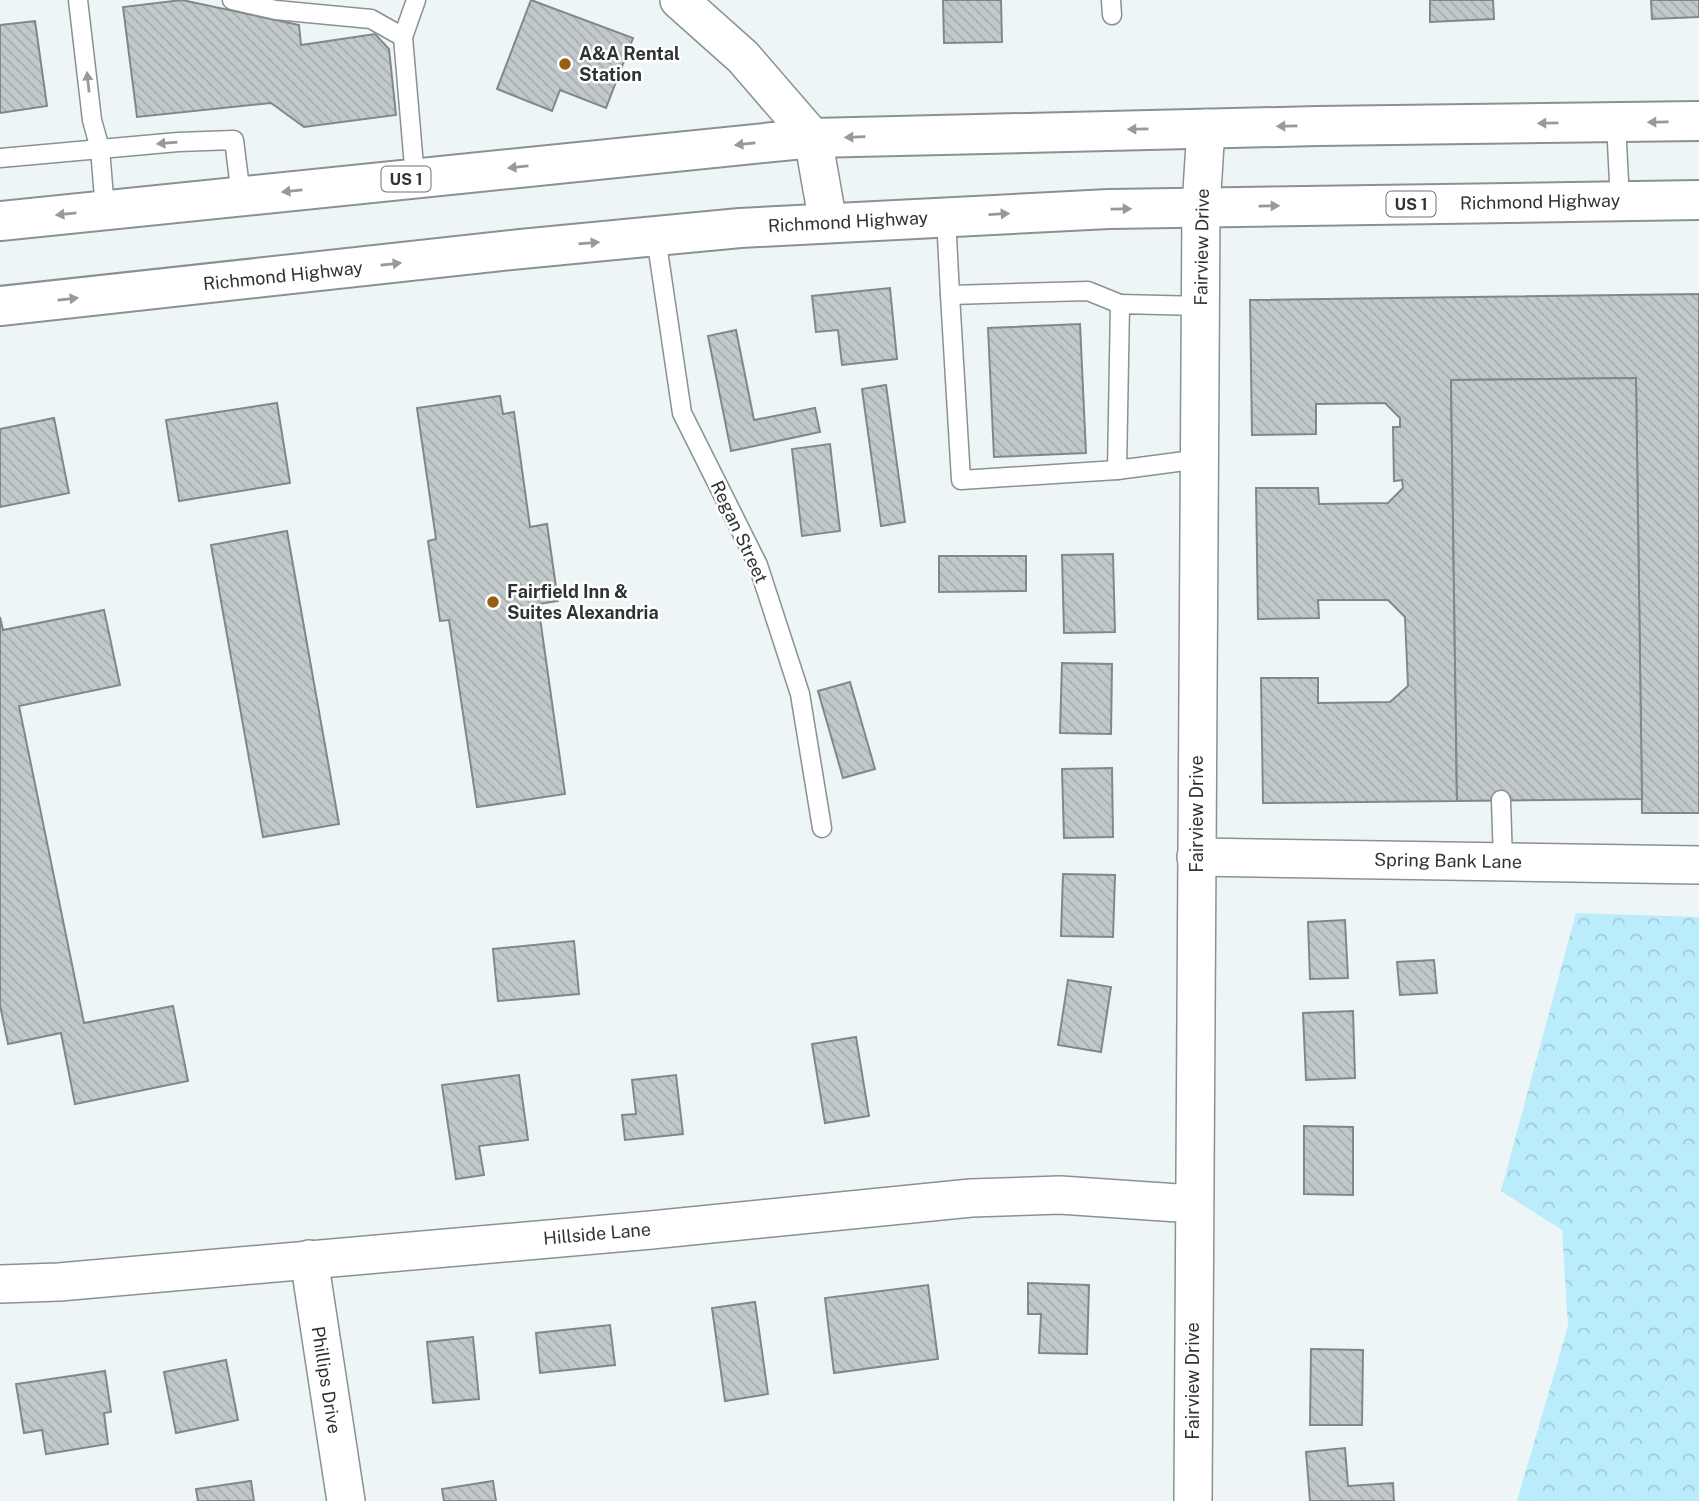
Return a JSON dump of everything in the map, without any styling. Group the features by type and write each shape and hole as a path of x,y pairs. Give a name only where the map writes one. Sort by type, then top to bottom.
{"highway":[{"name":"US 1","path":"0,221 813,138 1206,128 1699,121"},
{"name":"Richmond Highway","path":"0,306 740,228 1201,207 1699,200"}],"street":[{"path":"684,2 743,57 813,138 828,223"},
{"name":"Fairview Drive","path":"1193,1501 1201,207 1206,128"},
{"name":"Spring Bank Lane","path":"1196,857 1699,864"},
{"name":"Hillside Lane","path":"0,1284 59,1282 971,1198 1059,1195 1193,1204"},
{"name":"Phillips Drive","path":"309,1259 346,1501"}],"lane":[{"path":"78,0 92,120 100,149 105,210"},
{"path":"232,0 276,10 371,19 403,37"},
{"path":"415,178 403,37 416,0"},
{"path":"1616,123 1620,201"},
{"path":"0,158 178,142 234,141 241,196"},
{"path":"946,217 961,480 1118,470 1199,459"},
{"name":"Regan Street","path":"656,237 682,414 762,578 800,694 822,828"},
{"path":"950,295 1088,291 1120,304 1201,306"},
{"path":"1118,470 1120,304"},
{"path":"1501,800 1503,862"}],"green space":[{"path":"1576,913 1699,917 1699,1501 1517,1501 1568,1326 1562,1230 1501,1191"}],"building":[{"path":"182,0 299,25 301,45 375,34 389,49 396,115 304,127 271,103 137,117 123,7"},
{"name":"A&A Rental Station","path":"531,0 633,38 606,108 560,90 552,111 497,89"},
{"path":"943,0 1001,0 1002,42 944,43"},
{"path":"1430,0 1493,0 1494,19 1430,22"},
{"path":"1651,0 1699,0 1699,17 1652,19"},
{"path":"35,21 47,106 0,113 0,25"},
{"path":"890,288 897,359 842,365 838,330 816,332 812,296"},
{"path":"1699,294 1699,813 1642,813 1636,378 1451,380 1457,801 1263,803 1261,678 1318,678 1318,703 1390,702 1408,686 1405,617 1388,600 1318,600 1319,618 1258,619 1256,488 1318,488 1319,504 1388,503 1403,488 1402,480 1394,481 1393,427 1400,427 1400,418 1385,403 1316,404 1316,434 1252,435 1250,300"},
{"path":"1080,324 1086,453 994,457 988,328"},
{"path":"736,330 754,420 815,408 820,432 731,451 708,336"},
{"path":"1636,378 1642,799 1457,801 1451,380"},
{"path":"886,385 905,522 881,526 862,389"},
{"name":"Fairfield Inn & Suites Alexandria","path":"500,396 503,414 514,412 530,527 547,524 558,601 538,604 565,794 477,807 449,620 440,621 428,541 436,539 417,408"},
{"path":"277,403 290,483 179,501 166,420"},
{"path":"54,418 69,493 0,507 0,429"},
{"path":"830,444 840,531 802,536 792,449"},
{"path":"287,531 339,824 263,837 211,545"},
{"path":"1113,554 1115,632 1064,633 1062,555"},
{"path":"939,556 1026,556 1026,591 939,592"},
{"path":"104,610 120,685 19,706 84,1023 173,1006 188,1081 75,1104 61,1033 8,1044 0,1005 0,617 3,630"},
{"path":"1062,663 1112,664 1111,734 1060,733"},
{"path":"850,682 875,769 843,778 818,691"},
{"path":"1112,768 1113,837 1064,838 1062,769"},
{"path":"1063,874 1115,875 1113,937 1061,936"},
{"path":"1345,920 1348,978 1310,979 1308,922"},
{"path":"574,941 579,994 498,1001 493,949"},
{"path":"1434,960 1437,993 1400,995 1397,962"},
{"path":"1068,980 1111,987 1101,1052 1058,1045"},
{"path":"1353,1011 1355,1078 1306,1080 1303,1013"},
{"path":"856,1037 869,1116 825,1123 812,1044"},
{"path":"519,1075 528,1140 479,1146 484,1175 456,1179 442,1085"},
{"path":"676,1075 683,1134 625,1140 622,1115 636,1114 632,1080"},
{"path":"1304,1126 1353,1127 1353,1195 1304,1194"},
{"path":"1028,1283 1089,1285 1087,1354 1039,1353 1041,1314 1028,1314"},
{"path":"928,1285 938,1359 834,1373 825,1298"},
{"path":"755,1302 768,1394 725,1401 712,1308"},
{"path":"610,1325 615,1365 540,1373 536,1333"},
{"path":"473,1337 479,1399 433,1403 427,1342"},
{"path":"1311,1349 1363,1350 1362,1425 1310,1425"},
{"path":"226,1360 238,1420 176,1433 164,1372"},
{"path":"105,1371 111,1412 104,1413 108,1444 46,1454 42,1430 24,1433 16,1384"},
{"path":"1345,1448 1348,1486 1393,1483 1394,1501 1310,1501 1306,1452"},
{"path":"251,1481 254,1501 198,1501 196,1489"},
{"path":"493,1481 496,1501 444,1501 442,1489"}],"place":[{"name":"A&A Rental Station","path":"565,64"},
{"name":"Fairfield Inn & Suites Alexandria","path":"493,602"}]}
